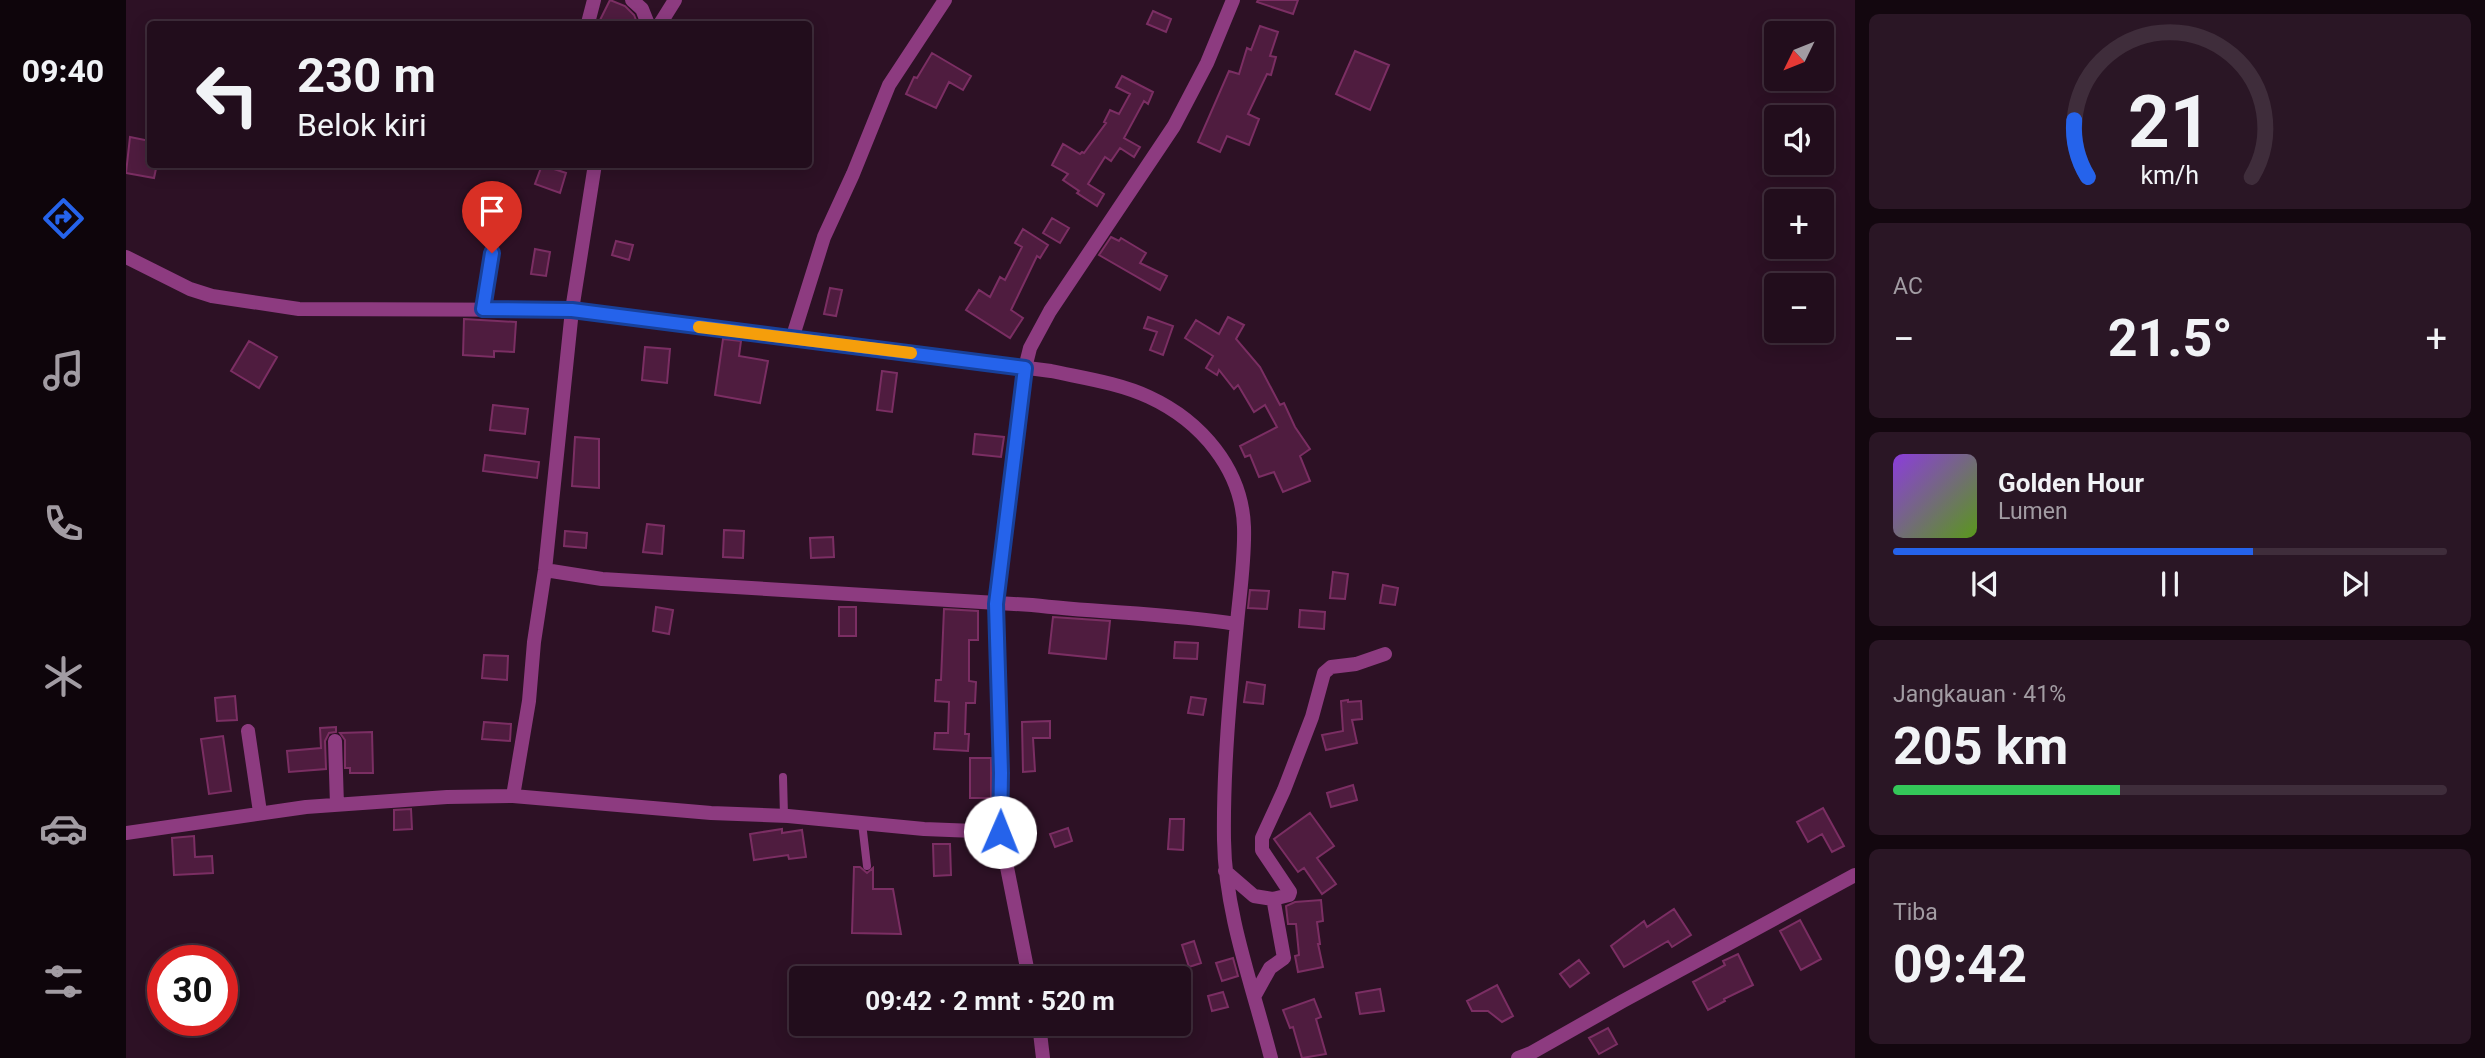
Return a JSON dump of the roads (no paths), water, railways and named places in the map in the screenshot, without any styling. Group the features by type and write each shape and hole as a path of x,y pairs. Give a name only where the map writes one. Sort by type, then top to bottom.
{"street":[{"path":"589,21 594,0"},
{"path":"632,0 642,9 647,21"},
{"path":"662,21 675,0"},
{"path":"792,339 824,237 889,85 945,0"},
{"path":"1027,966 1000,832 996,604 1025,368 1030,348 1050,311 1188,103 1233,0"},
{"path":"513,796 529,701 534,642 545,570 572,310 594,168"},
{"path":"483,309 492,253"},
{"path":"126,257 190,289 233,301 299,309 572,310 1077,377 1148,397 1185,418 1208,440 1231,473 1238,490 1244,525 1227,733 1225,870 1271,1058"},
{"path":"545,570 602,579 726,585 1195,618 1237,624"},
{"path":"1225,870 1254,895 1273,899 1289,895 1290,892 1262,850 1262,838 1312,717 1324,673 1331,667 1356,664 1385,654"},
{"path":"248,731 260,812"},
{"path":"335,741 337,805"},
{"path":"126,833 260,812 447,797 513,796 711,813 1000,832"},
{"path":"1528,1056 1623,1000 1855,875"},
{"path":"1255,995 1268,971 1284,958 1273,899"},
{"path":"1040,1036 1043,1058"}],"lane":[{"path":"783,777 783,816"},
{"path":"862,823 867,866"}]}
